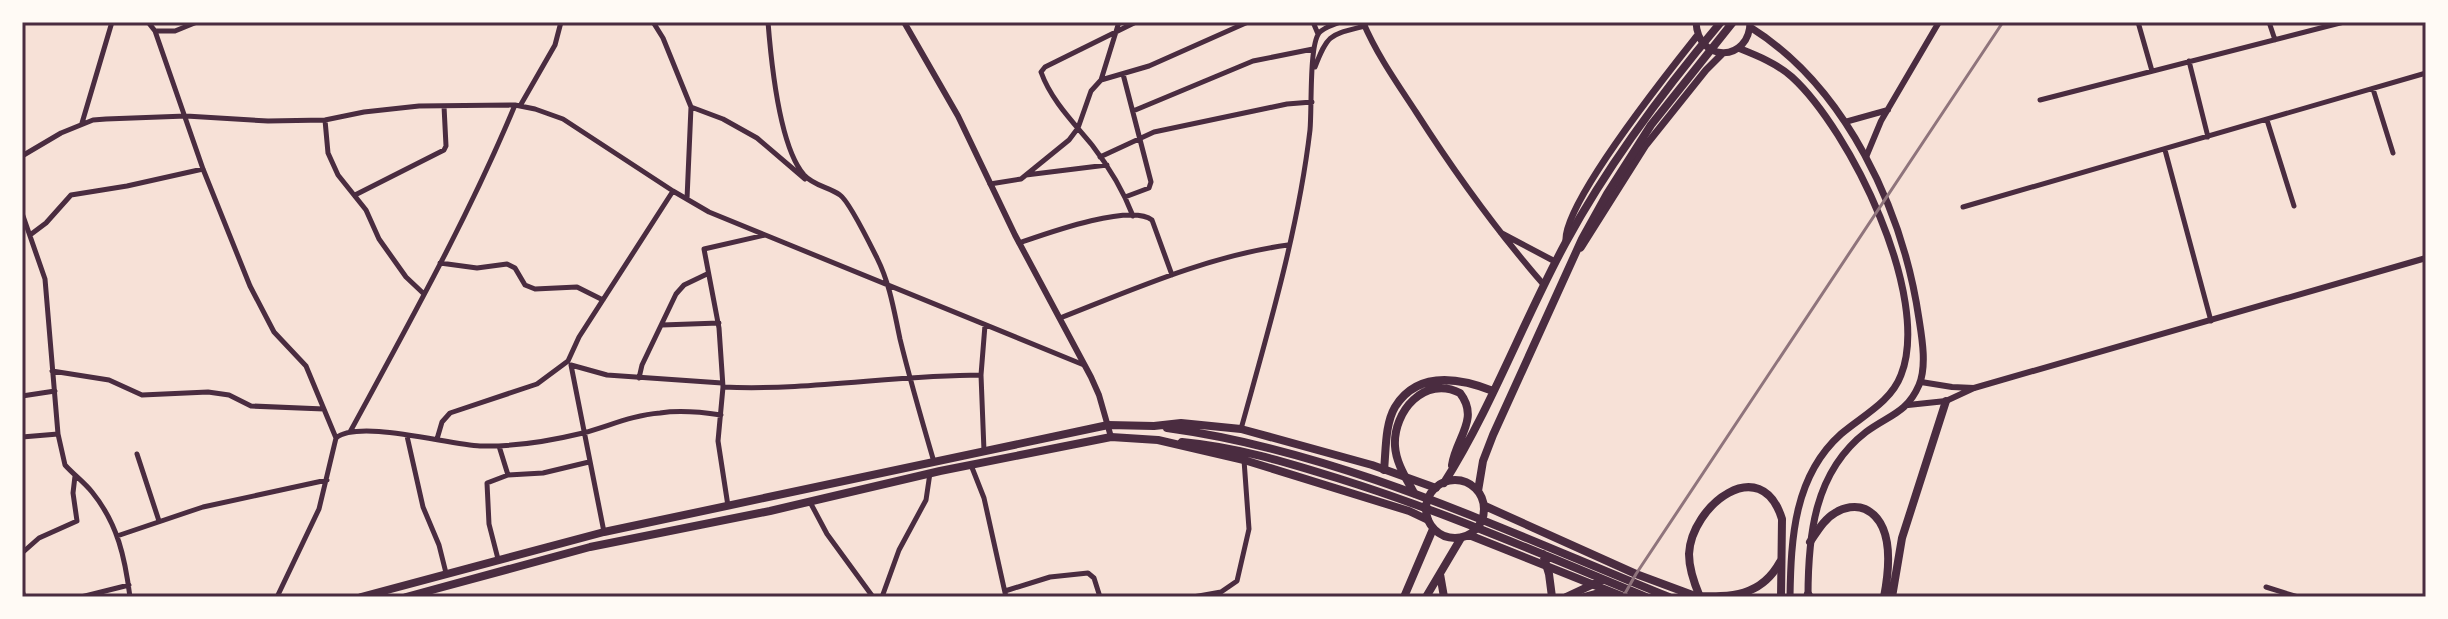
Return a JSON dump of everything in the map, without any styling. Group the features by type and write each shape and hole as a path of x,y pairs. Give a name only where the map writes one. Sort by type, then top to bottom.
{"main road":[{"path":"1624,597 1465,536 1446,537 1433,529 1426,508 1429,497 1452,470 1568,238 1672,80 1721,22"},
{"path":"1478,491 1483,461 1493,435 1620,162 1733,22"},
{"path":"1695,23 1697,36 1708,49 1723,53"},
{"path":"1575,255 1646,145 1706,70 1723,53 1738,48 1749,35 1750,24"},
{"path":"1750,24 1800,69 1845,122 1866,157 1894,219 1916,301 1923,362 1921,382 1908,405 1857,440 1841,458 1820,494 1810,542 1809,596"},
{"path":"1568,238 1566,229 1601,166 1697,36"},
{"path":"1738,48 1773,63 1807,93 1842,141 1879,211 1906,311 1906,360 1894,390 1825,449 1806,482 1797,509 1791,550 1790,597"},
{"path":"1882,223 1894,219"},
{"path":"1384,470 1390,419 1395,408 1413,390 1426,383 1451,378 1493,391"},
{"path":"1414,493 1396,457 1395,436 1405,408 1425,390 1451,389 1460,393 1468,407 1469,420 1456,447 1452,470"},
{"path":"1892,597 1902,538 1946,401"},
{"path":"1154,426 1181,423 1241,429 1440,485 1462,481 1478,491 1485,506 1484,517 1478,528 1465,536 1426,597"},
{"path":"367,596 535,548 604,532 1108,425 1154,426 1251,441 1351,477 1646,597"},
{"path":"406,597 539,560 930,473 1111,437 1219,446 1414,493 1669,597"},
{"path":"1158,440 1244,460 1409,511 1428,520"},
{"path":"1697,596 1690,568 1691,539 1704,513 1735,488 1753,488 1763,492 1778,507 1782,519 1781,597"},
{"path":"1485,506 1636,574 1697,596 1745,595 1774,574 1780,562"},
{"path":"1810,542 1833,514 1859,507 1874,515 1886,540 1888,566 1884,597"},
{"path":"1404,597 1433,529"},
{"path":"535,548 539,560"},
{"path":"1543,554 1552,597"},
{"path":"1440,572 1444,597"},
{"path":"1566,597 1605,580"},
{"path":"1584,597 1607,590"}],"street":[{"path":"82,124 97,63 112,22"},
{"path":"148,22 155,31 203,169 250,286 269,325 290,352 306,366 336,438 311,530 277,597"},
{"path":"155,31 175,31 197,22"},
{"path":"349,433 440,263 517,106 555,45 561,22"},
{"path":"653,22 663,38 691,107 687,199"},
{"path":"768,22 786,136 803,174 813,183"},
{"path":"904,22 958,116 1019,243 1085,365 1099,395 1111,437"},
{"path":"990,184 1014,181 1025,175 1069,140 1078,128 1091,91 1101,80 1119,22"},
{"path":"1133,216 1107,165 1062,110 1041,75 1042,69 1136,22"},
{"path":"1101,80 1149,66 1248,22"},
{"path":"1313,22 1318,34"},
{"path":"1241,429 1277,300 1308,143 1313,49 1318,34 1340,22"},
{"path":"1866,157 1888,110 1939,22"},
{"path":"2138,22 2152,71"},
{"path":"2269,22 2275,40"},
{"path":"2040,100 2344,22"},
{"path":"1313,72 1325,42 1332,35 1364,24 1374,48 1456,175 1498,232 1544,285"},
{"path":"1133,111 1253,61 1313,49"},
{"path":"2189,61 2208,137"},
{"path":"1963,207 2426,73"},
{"path":"1123,74 1141,137 1150,186 1125,197"},
{"path":"2373,89 2393,153"},
{"path":"1100,157 1141,137 1191,123 1312,102"},
{"path":"22,156 82,124 106,119 186,116 268,121 325,120 364,112 444,106 517,106 563,119 709,212 1085,365"},
{"path":"355,195 444,150 444,106"},
{"path":"691,107 723,119 757,138 789,168 813,183 838,193 847,202 887,283 934,462"},
{"path":"1845,122 1888,110"},
{"path":"325,120 328,153 333,166 366,210 379,239 406,277 424,294"},
{"path":"2267,120 2294,206"},
{"path":"2165,150 2211,321"},
{"path":"1025,175 1107,165"},
{"path":"30,235 46,223 71,195 203,169"},
{"path":"437,439 442,422 450,413 528,389 570,363 603,300 673,191"},
{"path":"22,213 45,279 58,434 64,461 99,502 117,536 127,564 130,597"},
{"path":"1019,243 1082,222 1147,217 1152,220 1172,275"},
{"path":"1498,232 1556,262"},
{"path":"728,506 718,441 723,385 719,323 704,249 766,235"},
{"path":"1060,318 1236,254 1288,245"},
{"path":"1908,405 1946,401 1974,388 2426,258"},
{"path":"440,263 477,268 507,264 515,268 525,285 535,289 577,287 603,300"},
{"path":"639,378 642,365 676,294 684,285 707,274"},
{"path":"662,325 719,323"},
{"path":"984,451 981,375 985,325"},
{"path":"570,363 590,372 723,385 873,383 981,375"},
{"path":"570,363 604,532"},
{"path":"52,371 109,380 142,395 208,392 229,395 251,406 324,409"},
{"path":"1921,382 1974,388"},
{"path":"22,396 55,391"},
{"path":"336,438 349,433 499,446 583,433 657,413 721,415"},
{"path":"22,437 58,434"},
{"path":"407,436 423,507 439,545 446,573"},
{"path":"499,446 508,475"},
{"path":"137,454 159,521"},
{"path":"1193,597 1215,594 1237,581 1249,529 1244,460"},
{"path":"498,559 489,524 486,485 508,475 543,473 589,462"},
{"path":"971,465 984,498 1006,594 1050,577 1088,573 1094,578 1100,597"},
{"path":"882,597 899,550 926,500 930,473"},
{"path":"22,553 39,538 77,521 73,493 75,475"},
{"path":"117,536 203,507 327,480"},
{"path":"810,501 827,534 871,596"},
{"path":"81,597 129,585"},
{"path":"2266,587 2298,597"},
{"path":"22,590 24,597"}],"railway":[{"path":"1623,597 2003,22"}]}
